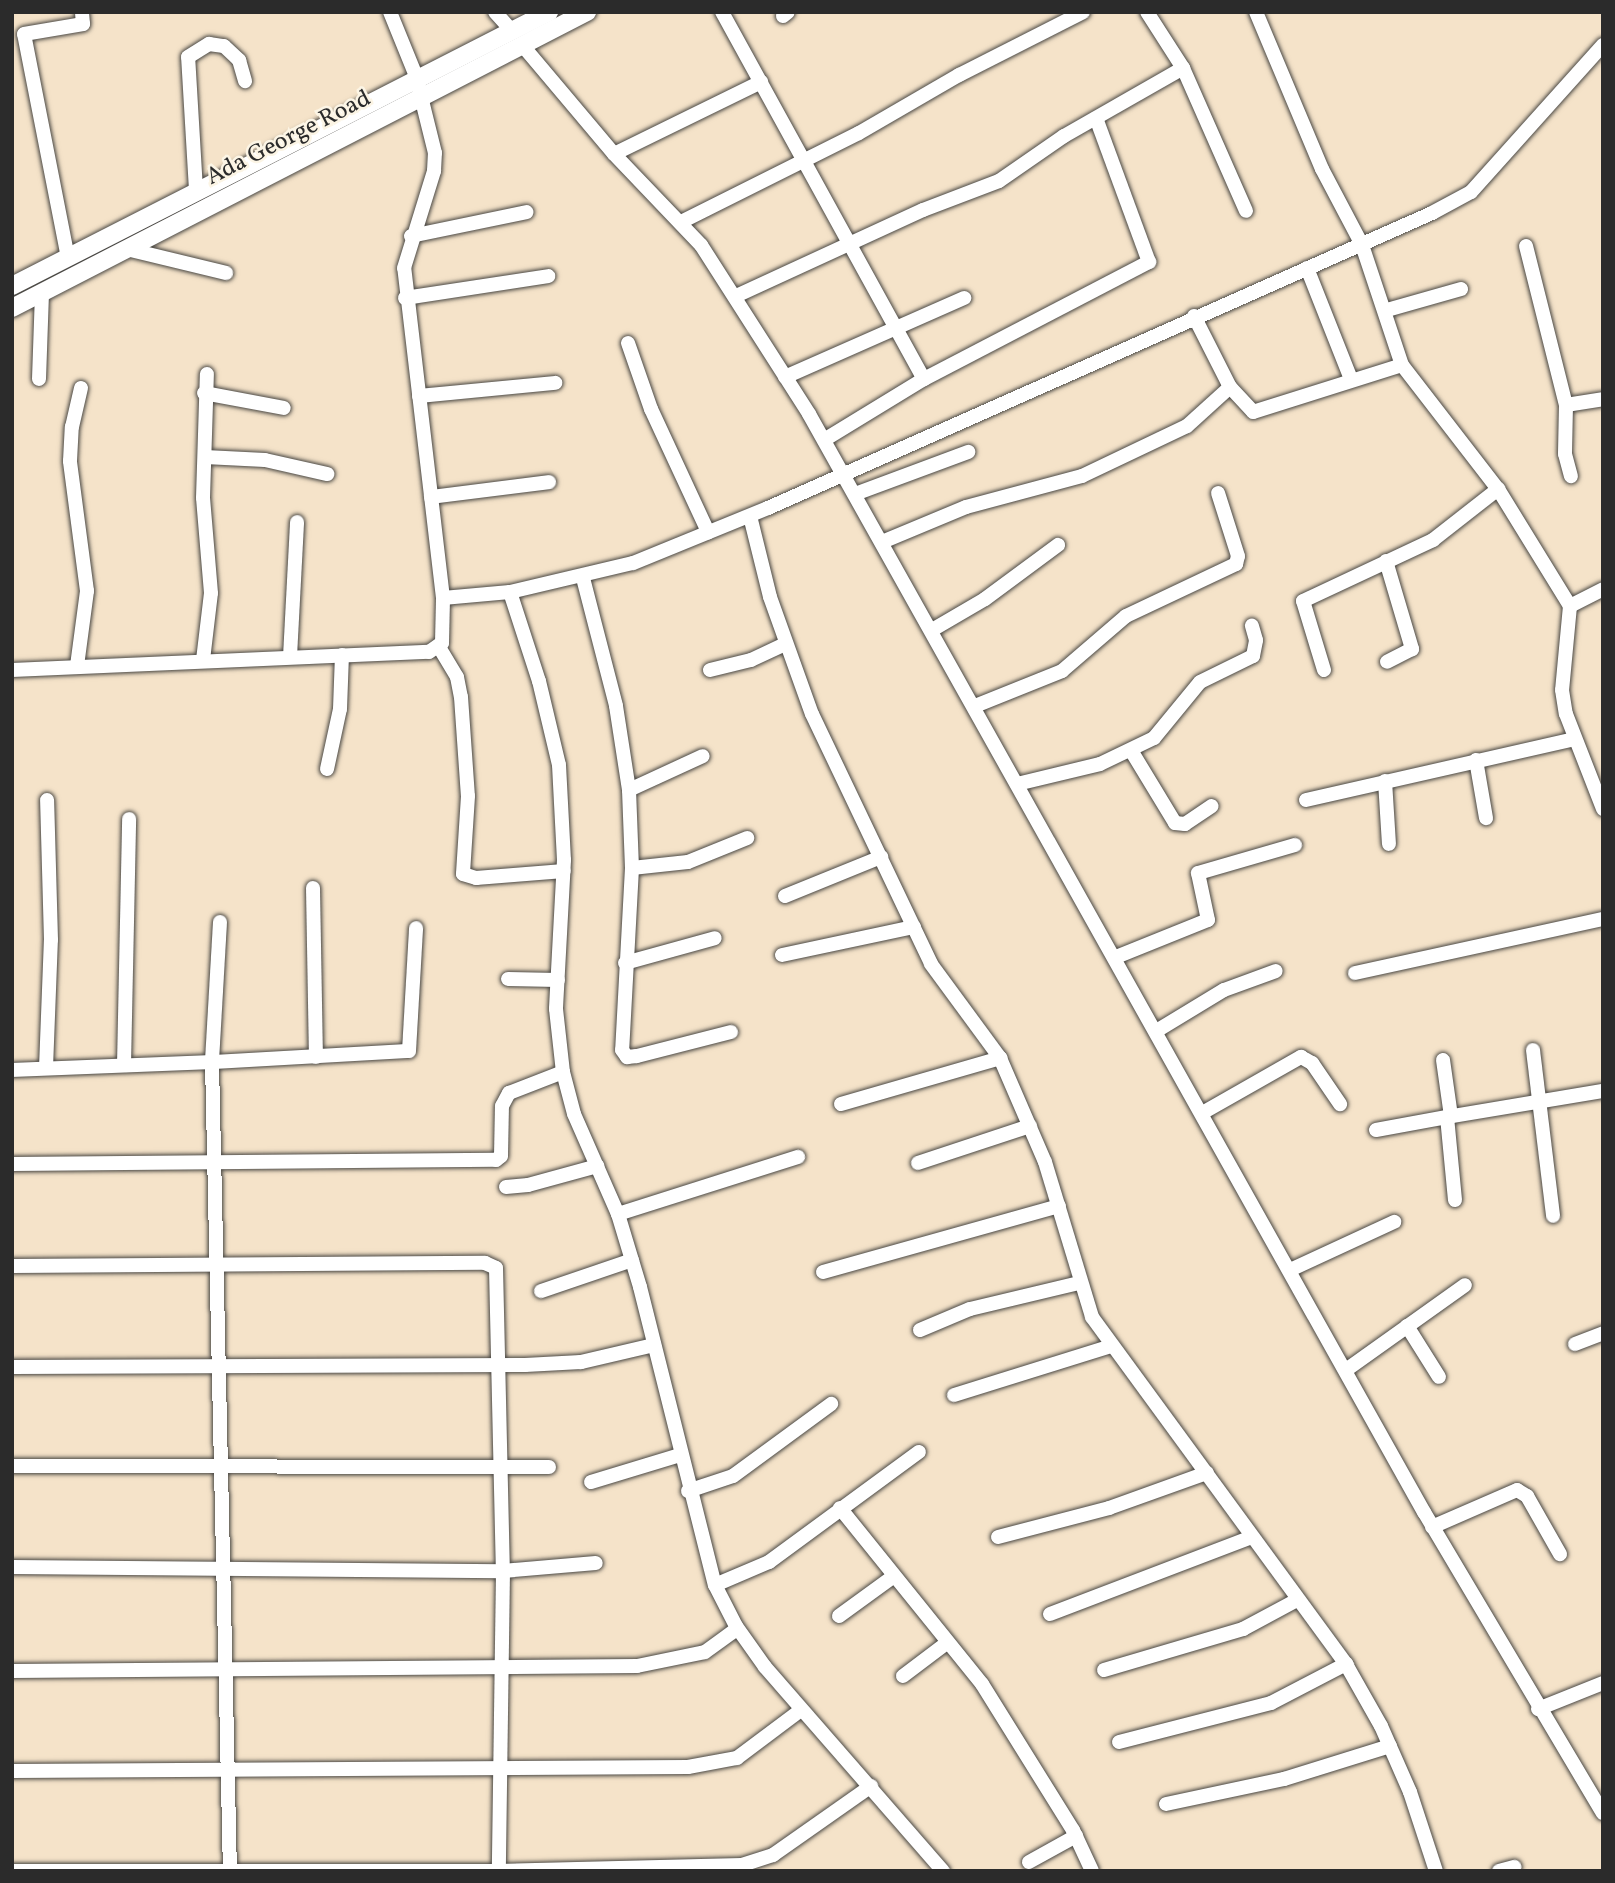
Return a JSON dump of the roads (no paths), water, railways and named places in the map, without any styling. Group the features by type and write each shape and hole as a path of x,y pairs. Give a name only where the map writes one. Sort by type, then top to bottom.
{"main road":[{"name":"Ada George Road","path":"12,286 416,76 550,12"},
{"name":"Ada George Road","path":"12,308 587,12"}],"street":[{"path":"68,258 24,34 83,24 82,12"},
{"path":"12,670 429,652 439,647 444,637 443,598 405,298 404,268 411,236 434,171 423,97 390,12"},
{"path":"495,12 512,31"},
{"path":"722,12 852,242 924,379"},
{"path":"681,222 806,160 1083,12"},
{"path":"1147,12 1183,68 1245,211"},
{"path":"1256,12 1325,177 1362,245 1387,310 1402,365 1498,489 1570,606 1562,690 1574,739 1603,809"},
{"path":"195,190 188,57 209,44 224,46 239,60 245,81"},
{"path":"443,598 510,592 583,578 633,563 750,516 1194,316 1362,245 1471,192 1603,45"},
{"path":"523,46 614,154 681,222 736,296 824,440 975,706 1158,1030 1432,1527 1538,1709 1603,1813"},
{"path":"736,296 852,242 993,184 1096,118 1183,68"},
{"path":"614,154 761,82"},
{"path":"824,440 924,379 1149,262 1096,118"},
{"path":"411,236 527,212"},
{"path":"1526,246 1566,405 1564,433 1571,476"},
{"path":"127,249 226,273"},
{"path":"1307,268 1351,379"},
{"path":"405,298 548,276"},
{"path":"1387,310 1461,289"},
{"path":"39,379 42,292"},
{"path":"785,377 896,325 964,298"},
{"path":"1194,316 1230,387 1253,412 1402,365"},
{"path":"628,343 651,409 708,532"},
{"path":"203,660 211,593 203,498 204,393 207,374"},
{"path":"419,397 555,383"},
{"path":"882,542 966,508 1082,476 1187,426 1230,387"},
{"path":"77,666 86,591 70,461 81,388"},
{"path":"204,393 284,408"},
{"path":"1566,405 1603,400"},
{"path":"855,494 968,452"},
{"path":"205,457 265,460 327,474"},
{"path":"431,497 549,482"},
{"path":"1324,670 1303,601 1445,533 1498,489"},
{"path":"975,706 1062,671 1126,617 1238,563 1218,493"},
{"path":"750,516 785,644 812,714 914,928 948,991 1000,1058 1030,1126 1059,1206 1079,1283 1111,1346 1346,1664 1390,1746 1436,1871"},
{"path":"290,657 298,522"},
{"path":"932,630 985,599 1058,545"},
{"path":"1386,561 1412,646 1410,651 1387,662"},
{"path":"583,578 616,706 629,790 632,868 625,963 624,1055 637,1056 731,1032"},
{"path":"1570,606 1603,589"},
{"path":"510,592 536,669 559,765 564,871 558,980 563,1072 574,1114 618,1214 632,1260 688,1491 715,1585 737,1629 801,1710 871,1786 943,1871"},
{"path":"1017,784 1072,773 1132,752 1169,723 1200,682 1253,656 1256,640 1252,626"},
{"path":"710,670 751,660 785,644"},
{"path":"439,647 457,677 461,696 468,796 463,874 476,878 564,871"},
{"path":"327,769 340,709 342,655"},
{"path":"1306,800 1574,739"},
{"path":"1132,752 1178,825 1212,806"},
{"path":"629,790 703,756"},
{"path":"1476,760 1486,818"},
{"path":"1385,781 1390,844"},
{"path":"47,800 51,940 47,1068"},
{"path":"124,1065 129,819"},
{"path":"632,868 688,862 747,838"},
{"path":"1116,957 1209,920 1198,873 1295,845"},
{"path":"785,896 881,857"},
{"path":"313,888 316,1057"},
{"path":"1354,973 1603,919"},
{"path":"219,922 212,1062 230,1869"},
{"path":"12,1070 402,1054 412,1047 416,928"},
{"path":"782,955 914,928"},
{"path":"625,963 715,938"},
{"path":"1158,1030 1234,985 1276,971"},
{"path":"508,979 558,980"},
{"path":"1533,1050 1553,1216"},
{"path":"1203,1112 1301,1057 1312,1063 1340,1104"},
{"path":"841,1104 1000,1058"},
{"path":"1443,1060 1455,1200"},
{"path":"12,1164 496,1160 501,1156 502,1106 509,1093 563,1072"},
{"path":"1376,1130 1603,1091"},
{"path":"918,1163 1030,1126"},
{"path":"618,1214 798,1157"},
{"path":"506,1187 528,1185 597,1166"},
{"path":"823,1272 1059,1206"},
{"path":"1290,1270 1394,1222"},
{"path":"541,1291 632,1260"},
{"path":"12,1266 485,1263 498,1274 503,1571 499,1871"},
{"path":"920,1330 970,1309 1079,1283"},
{"path":"1346,1370 1465,1285"},
{"path":"1407,1326 1439,1377"},
{"path":"1575,1344 1603,1333"},
{"path":"12,1367 219,1363 581,1362 654,1345"},
{"path":"954,1395 1111,1346"},
{"path":"688,1491 733,1476 831,1404"},
{"path":"715,1585 769,1562 839,1508 919,1452"},
{"path":"591,1482 680,1455"},
{"path":"12,1466 549,1467"},
{"path":"998,1537 1109,1508 1207,1473"},
{"path":"1432,1527 1517,1490 1527,1496 1560,1554"},
{"path":"839,1508 982,1684 1076,1836 1092,1871"},
{"path":"1049,1615 1252,1537"},
{"path":"12,1567 225,1566 503,1571 596,1563"},
{"path":"839,1616 894,1576"},
{"path":"1104,1670 1243,1629 1297,1600"},
{"path":"12,1671 637,1666 680,1660 705,1652 737,1629"},
{"path":"903,1676 948,1642"},
{"path":"1119,1742 1271,1703 1346,1664"},
{"path":"1538,1709 1603,1683"},
{"path":"12,1771 500,1770 720,1764 737,1758 801,1710"},
{"path":"1166,1804 1284,1779 1390,1746"},
{"path":"12,1871 499,1871 742,1865 773,1855 871,1786"},
{"path":"1029,1862 1076,1836"},
{"path":"1499,1871 1514,1867"}]}
